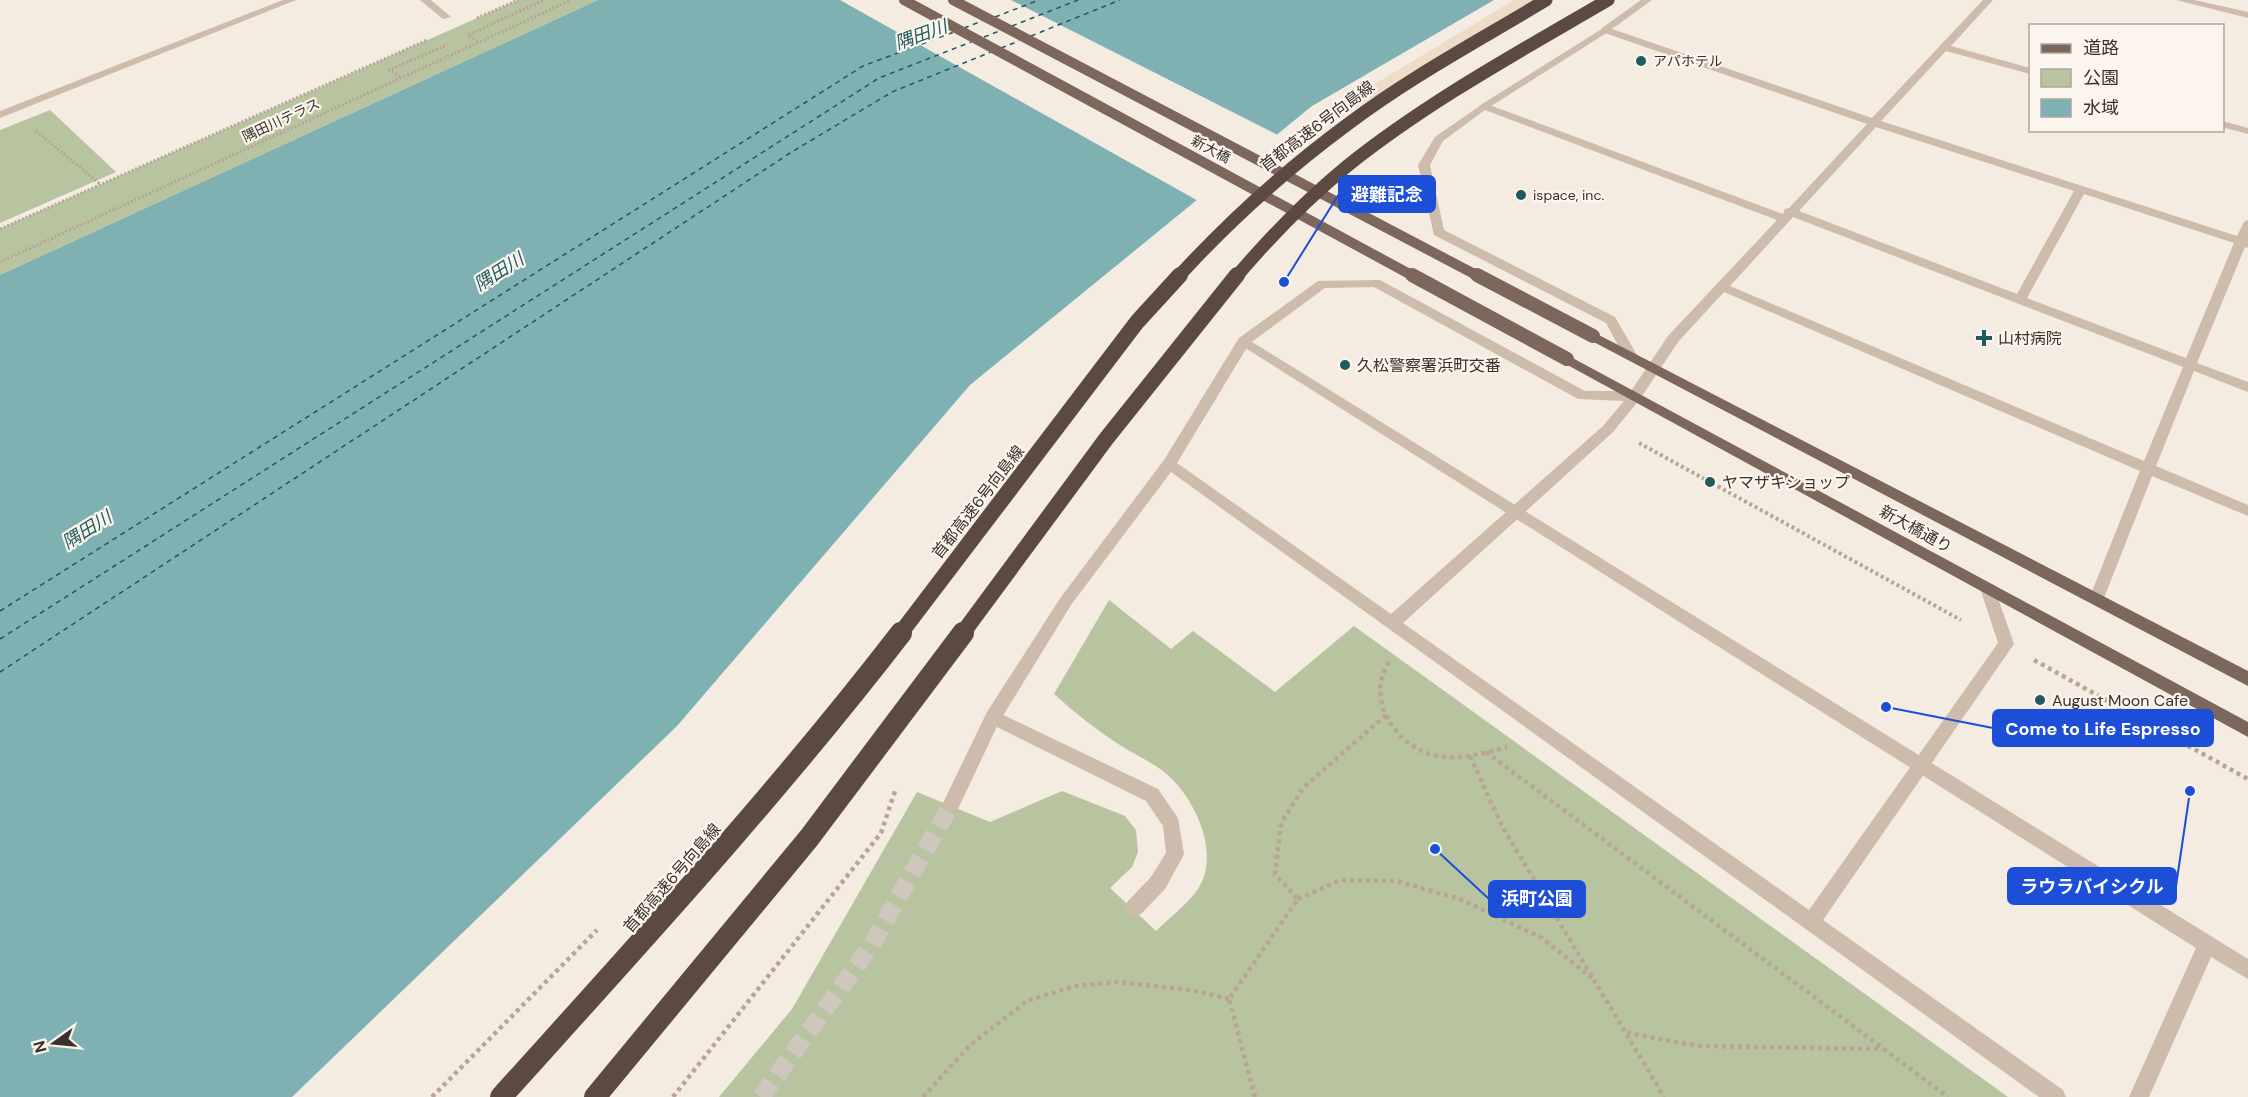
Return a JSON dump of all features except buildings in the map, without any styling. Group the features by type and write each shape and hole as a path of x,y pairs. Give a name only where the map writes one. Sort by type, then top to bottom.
{"highway":[{"name":"首都高速6号向島線","path":"501,1097 692,886 836,717 1043,449 1137,322 1210,242 1276,181 1349,123 1426,72 1546,0"},
{"path":"595,1097 755,907 886,739 1096,451 1218,297 1281,227 1312,197 1380,141 1463,86 1608,0"}],"main road":[{"name":"新大橋","path":"904,0 1567,359"},
{"name":"新大橋","path":"953,0 1593,336"},
{"name":"新大橋通り","path":"1593,336 2248,679"},
{"name":"新大橋通り","path":"1567,359 2248,730"}],"street":[{"path":"0,116 291,0"},
{"path":"425,0 446,17"},
{"path":"1630,355 1611,320 1438,232 1424,165 1439,139 1484,106 1605,30 1647,0"},
{"path":"1391,624 1608,429 1635,396 1673,339 1872,122 1988,0"},
{"path":"2181,0 2248,15"},
{"path":"1605,30 1872,122 2244,242"},
{"path":"1944,46 2029,69"},
{"path":"1484,106 2019,299 2248,387"},
{"path":"2224,124 2248,131"},
{"path":"2019,299 2081,189"},
{"path":"2097,599 2148,467 2244,242 2248,224"},
{"path":"952,803 993,717 1066,602 1169,464 1244,341 1322,284 1376,283 1583,396 1635,396"},
{"path":"1720,286 2248,511"},
{"path":"1244,341 2248,970"},
{"path":"1169,464 2056,1097"},
{"path":"1811,922 2006,644 1988,588"},
{"path":"993,717 1152,795 1172,824 1175,854 1158,883 1134,908"},
{"path":"2139,1097 2207,944"}],"path":[{"path":"471,21 518,0"},
{"path":"479,41 468,35 544,0"},
{"name":"隅田川テラス","path":"0,262 399,76 571,0"},
{"path":"0,229 434,36"},
{"path":"399,76 389,70 447,45 440,40"},
{"path":"32,128 100,184"},
{"path":"1608,429 1627,441 1642,444 2248,778"},
{"path":"1413,638 1385,666 1377,694 1394,730 1428,754 1470,756 1509,746 1530,723"},
{"path":"1298,899 1275,874 1281,823 1304,788 1386,715"},
{"path":"1486,752 1948,1097"},
{"path":"1470,756 1503,828 1664,1097"},
{"path":"1254,1097 1229,999 1298,899 1340,879 1396,881 1460,899 1542,938 1594,980"},
{"path":"923,1097 969,1046 1028,1001 1075,986 1118,982 1190,990 1229,999"},
{"path":"1626,1033 1699,1046 1884,1048"}],"green space":[{"path":"518,0 598,0 0,275 0,229"},
{"path":"50,110 116,172 0,223 0,130"},
{"path":"1109,600 1171,649 1193,631 1275,692 1354,626 2008,1097 719,1097 792,1009 917,792 990,822 1062,791 1125,816 1136,830 1138,852 1132,867 1110,888 1156,931 1195,893 1203,879 1206,849 1204,834 1198,818 1182,791 1162,770 1105,735 1054,694"}],"shaded area":[{"path":"1514,0 1536,0 1301,141 1297,143 1287,137"}],"water":[{"name":"隅田川","path":"598,0 1494,0 1312,106 970,385 677,726 292,1097 0,1097 0,275"}],"pier":[{"path":"840,0 1011,0 1280,136 1200,202"}],"ferry route":[{"path":"995,17 1039,0"},
{"path":"1012,26 1078,0"},
{"path":"1031,36 1120,0"},
{"path":"964,28 982,21"},
{"path":"984,37 1002,30"},
{"path":"0,611 863,66 954,32"},
{"path":"1001,48 1019,41"},
{"path":"0,639 879,78 971,42"},
{"path":"0,672 790,153 892,92 991,52"}],"tunnel":[{"path":"761,1097 871,946 952,803"}],"place":[{"name":"アパホテル","path":"1641,61"},
{"name":"ispace, inc.","path":"1521,195"},
{"name":"避難記念","path":"1284,282"},
{"name":"山村病院","path":"1984,338"},
{"name":"久松警察署浜町交番","path":"1345,365"},
{"name":"ヤマザキショップ","path":"1710,482"},
{"name":"August Moon Cafe","path":"2040,700"},
{"name":"Come to Life Espresso","path":"1886,707"},
{"name":"ラウラバイシクル","path":"2190,791"},
{"name":"浜町公園","path":"1435,849"}]}
